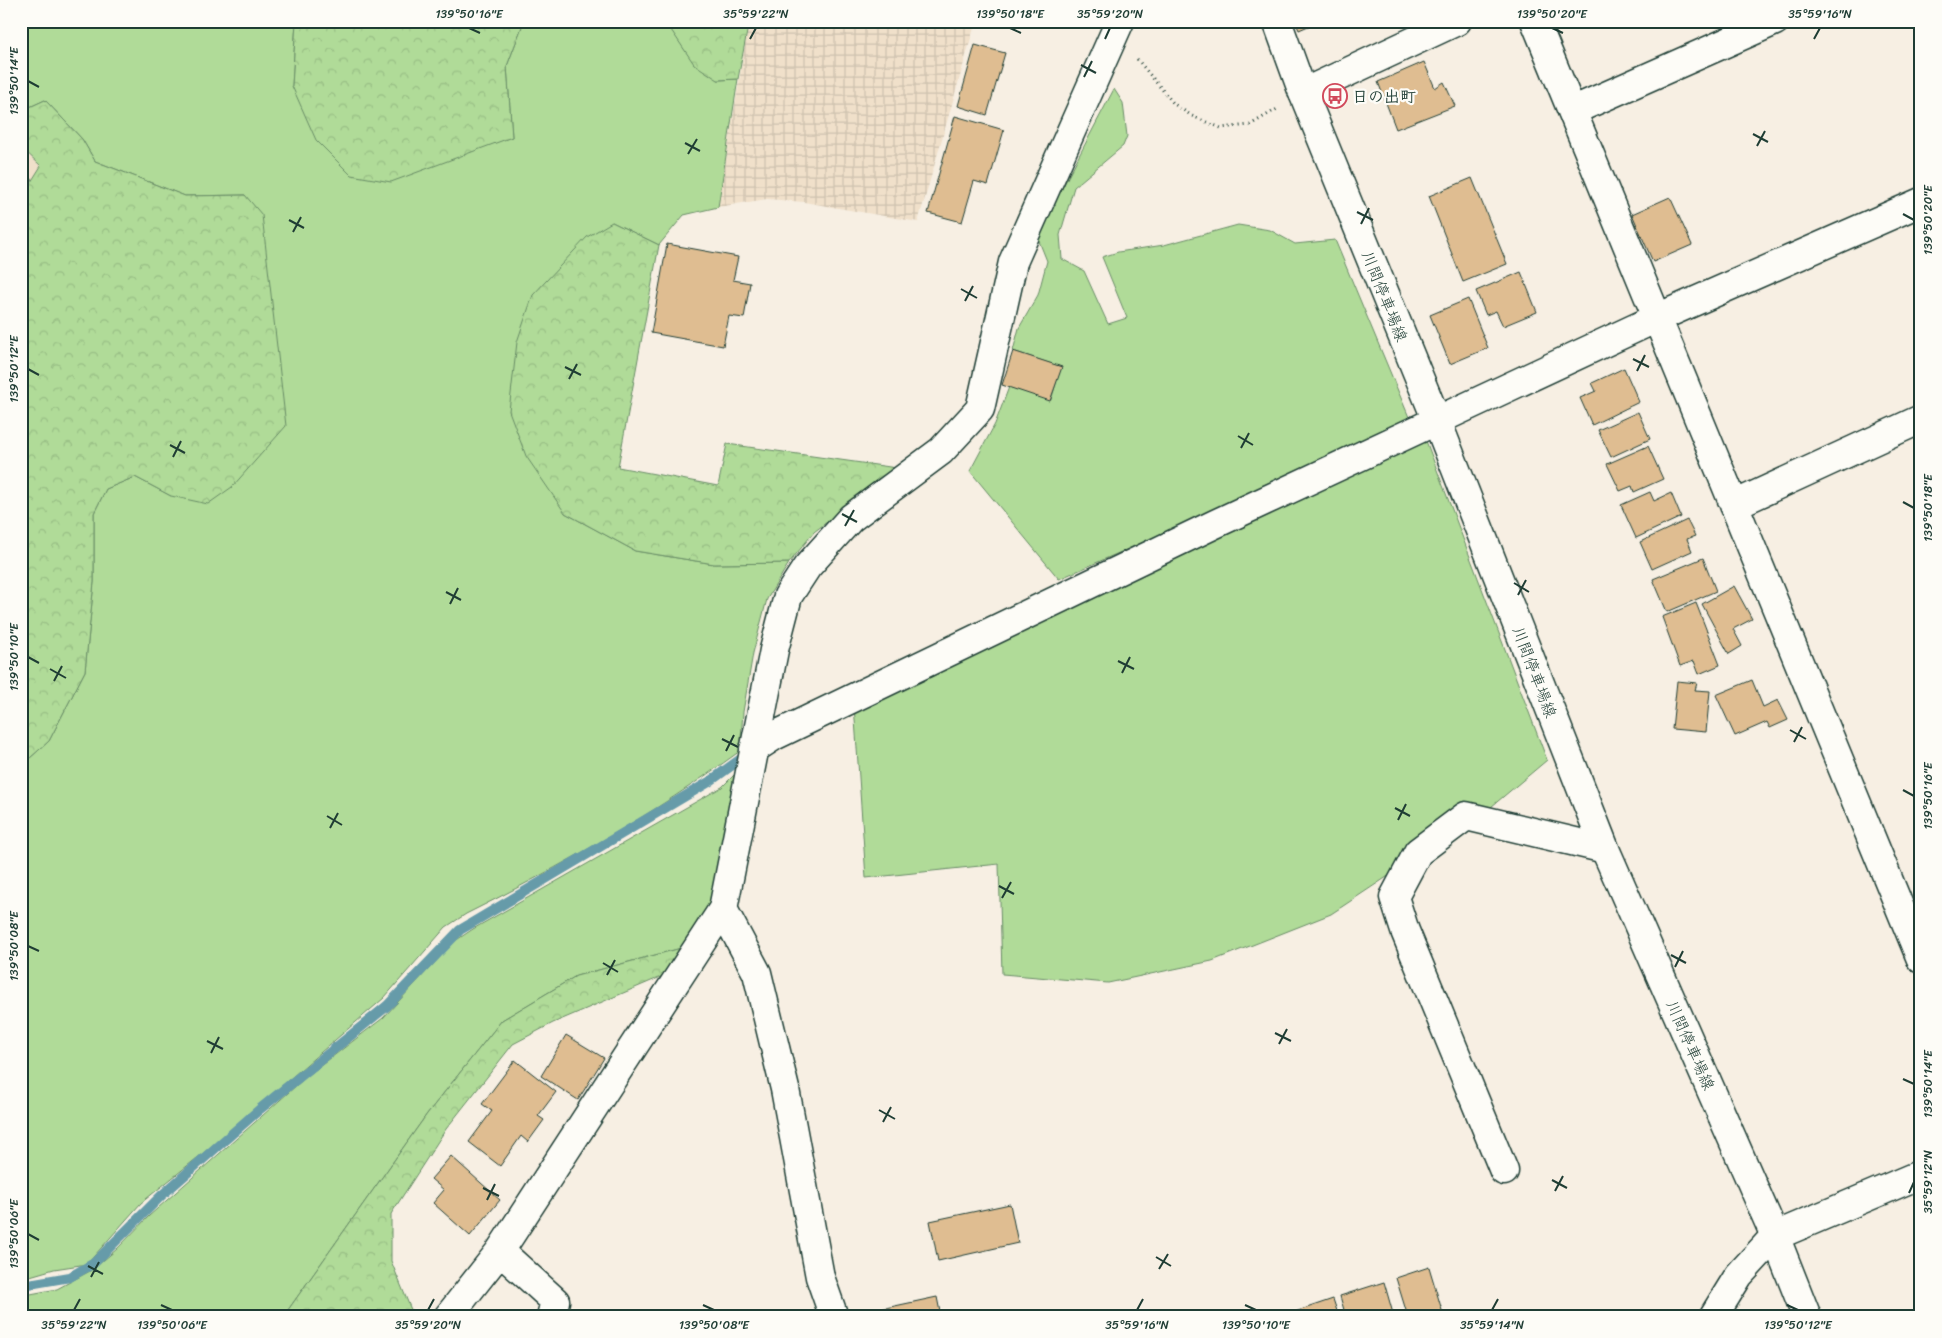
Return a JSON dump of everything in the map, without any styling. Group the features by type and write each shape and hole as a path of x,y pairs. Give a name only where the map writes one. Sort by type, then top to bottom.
{"street":[{"name":"川間停車場線","path":"1277,21 1303,93 1437,421 1605,850 1775,1236 1807,1317"},
{"path":"1303,93 1458,21"},
{"path":"1535,21 1921,959"},
{"path":"1572,111 1775,21"},
{"path":"448,1317 500,1251 724,909 774,650 788,596 807,567 851,518 941,451 980,409 1013,262 1111,26"},
{"path":"754,749 774,736 1206,528 1657,318 1921,202"},
{"path":"1734,505 1921,418"},
{"path":"1504,1171 1405,931 1394,897 1418,852 1466,816 1605,850"},
{"path":"724,909 757,974 785,1089 820,1277 834,1317"},
{"path":"1712,1317 1739,1275 1775,1236 1921,1174"},
{"path":"500,1251 555,1302 551,1317"}],"path":[{"path":"1111,26 1174,104 1192,116 1221,128 1250,125 1303,93"}],"shaded area":[{"path":"749,21 976,21 918,222 804,202 767,199 718,207"},
{"path":"21,147 41,166 21,198"}],"green space":[{"path":"21,21 296,21 292,86 512,137 507,66 524,21 665,21 718,80 738,79 718,207 684,215 659,245 612,222 565,513 635,551 714,564 789,563 767,599 753,653 743,712 740,751 641,818 572,858 466,914 446,927 384,998 207,1150 141,1203 87,1264 54,1269 30,1276 21,1282 21,766 49,741 85,671 94,582 94,513 106,489 135,477 171,496 245,195 185,196 95,161 82,139 45,100 21,111"},
{"path":"296,21 524,21 507,66 512,137 391,182 351,175 316,140 292,86"},
{"path":"665,21 749,21 738,79 718,80 694,64"},
{"path":"1114,89 1123,103 1127,136 1123,146 1074,187 1060,235 1062,259 1084,271 1108,324 1127,318 1102,257 1118,252 1164,245 1238,225 1270,230 1295,244 1335,240 1411,422 1357,449 1059,579 970,471 995,424 1009,387 1051,400 1061,367 1013,351 1019,328 1038,295 1047,261 1037,236"},
{"path":"45,100 82,139 95,161 185,196 245,195 262,215 286,426 232,487 208,504 171,496 135,477 106,489 94,513 94,582 85,671 49,741 21,766 21,198 41,166 21,147 21,111"},
{"path":"612,222 659,245 618,467 718,486 727,444 897,468 814,532 789,563 714,564 635,551 565,513 526,456 509,411 517,342 533,295 587,237"},
{"path":"1423,433 1547,760 1485,812 1331,914 1212,961 1108,983 1002,974 999,864 866,878 854,705"},
{"path":"740,769 715,892 689,946 576,976 502,1020 427,1114 283,1317 21,1317 21,1297 57,1289 92,1270 117,1249 149,1216 306,1077 383,1018 455,941 722,787"},
{"path":"689,946 670,973 553,1023 513,1044 446,1129 391,1214 391,1261 414,1317 283,1317 427,1114 502,1020 576,976"}],"building":[{"path":"1295,21 1320,21 1299,30"},
{"path":"975,45 1005,53 987,115 958,106"},
{"path":"1424,62 1435,88 1444,82 1455,106 1396,129 1378,82"},
{"path":"955,116 1004,130 988,185 974,181 962,222 928,213"},
{"path":"1472,178 1507,264 1463,282 1429,196"},
{"path":"1670,197 1692,245 1653,262 1632,214"},
{"path":"667,244 738,257 733,280 750,283 744,318 729,316 723,346 651,333"},
{"path":"1521,272 1537,312 1503,326 1496,311 1486,315 1476,291"},
{"path":"1468,299 1488,348 1450,364 1430,315"},
{"path":"1013,351 1062,367 1050,401 1002,385"},
{"path":"1624,368 1639,402 1592,425 1580,398 1596,391 1592,383"},
{"path":"1638,412 1650,439 1611,457 1598,430"},
{"path":"1648,446 1663,479 1634,492 1632,486 1620,491 1607,464"},
{"path":"1650,492 1654,501 1671,493 1681,517 1636,538 1621,505"},
{"path":"1687,520 1695,536 1687,539 1692,551 1652,569 1640,542"},
{"path":"1703,558 1716,591 1667,612 1653,579"},
{"path":"1734,586 1752,619 1733,629 1742,646 1729,654 1702,604"},
{"path":"1696,603 1720,665 1699,674 1694,661 1680,666 1662,617"},
{"path":"1752,680 1763,707 1778,700 1788,720 1770,728 1767,722 1735,736 1716,695"},
{"path":"1677,681 1697,683 1695,690 1710,691 1706,732 1672,729"},
{"path":"566,1035 604,1058 578,1100 541,1076"},
{"path":"515,1060 556,1092 538,1116 544,1120 528,1142 521,1136 500,1166 469,1142 492,1111 482,1104"},
{"path":"451,1156 500,1200 470,1236 433,1203 444,1190 431,1179"},
{"path":"1010,1204 1018,1243 938,1261 930,1221"},
{"path":"1429,1267 1444,1317 1408,1317 1396,1278"},
{"path":"1384,1282 1394,1317 1346,1317 1340,1296"},
{"path":"937,1297 941,1317 862,1317 862,1313"},
{"path":"1333,1299 1339,1317 1290,1317 1289,1314"},
{"path":"1284,1314 1285,1317 1256,1317"}],"waterway":[{"path":"21,1289 29,1284 70,1277 94,1263 161,1196 260,1109 387,1006 460,930 709,782 749,753"}],"place":[{"name":"日の出町","path":"1335,96"}]}
